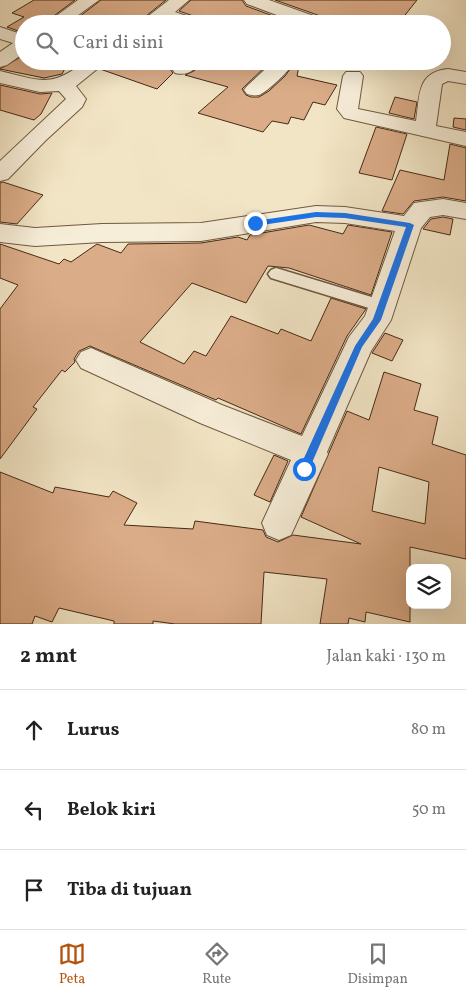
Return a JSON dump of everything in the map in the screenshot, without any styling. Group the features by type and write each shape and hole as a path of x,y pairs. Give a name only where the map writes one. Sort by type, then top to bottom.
{"street":[{"path":"54,0 84,4"},
{"path":"159,15 180,0"},
{"path":"253,0 294,15"},
{"path":"68,15 84,4"},
{"path":"0,33 15,39"},
{"path":"0,61 15,50"},
{"path":"0,77 47,86 64,84 84,70"},
{"path":"254,90 278,70"},
{"path":"425,131 432,83 435,79 443,75 466,78"},
{"path":"353,76 347,104 347,109 351,114 466,139"},
{"path":"0,174 37,136 76,103 76,99 64,84"},
{"path":"278,522 312,454 359,346 371,330 382,306 410,225 423,209 443,207 466,211"},
{"path":"0,233 35,237 102,233 201,232 316,214 345,215 410,225"},
{"path":"91,360 211,414 312,454"}],"lane":[{"path":"276,274 382,306"}],"building":[{"path":"34,0 75,0 55,15 18,15 12,13"},
{"path":"101,0 166,0 147,15 82,15"},
{"path":"191,0 242,0 246,6 270,15 190,15 179,11"},
{"path":"275,0 417,0 405,15 318,15"},
{"path":"15,22 15,30 7,27"},
{"path":"15,60 15,70 64,70 62,74 44,78 0,69"},
{"path":"103,70 171,70 173,73 157,89"},
{"path":"262,70 242,89 246,95 251,97 259,97 269,91 289,70 298,70 297,76 337,85 325,105 313,102 304,120 291,117 288,124 272,121 263,132 198,113 228,87 185,75 194,71"},
{"path":"0,85 40,94 52,93 41,114 34,120 0,110"},
{"path":"395,97 417,102 414,119 389,113"},
{"path":"454,118 466,119 466,130 453,127"},
{"path":"376,127 407,134 392,180 359,173"},
{"path":"450,144 466,148 466,201 443,197 414,201 403,214 382,211 400,170 444,180"},
{"path":"3,182 43,195 17,224 0,222 0,183"},
{"path":"443,217 453,219 450,235 423,229 431,219"},
{"path":"309,225 343,234 348,225 392,232 371,295 289,268 268,266 246,303 192,283 140,342 184,364 194,351 206,356 231,316 278,334 281,329 311,341 331,298 366,309 347,336 301,434 90,346 79,351 74,359 75,362 65,372 62,370 33,407 37,409 0,459 0,309 18,285 0,278 0,244 59,264 64,259 71,262 97,244 121,253 128,244 201,243 238,237 247,240 250,235"},
{"path":"385,333 403,340 392,361 372,353"},
{"path":"384,372 421,384 414,410 438,417 432,444 466,455 466,559 410,547 410,564 406,564 406,609 410,609 410,622 366,612 365,622 349,618 348,624 320,624 327,579 264,572 261,624 175,624 153,621 153,624 114,624 114,621 59,608 52,622 35,616 32,624 0,624 0,472 53,493 55,487 109,497 113,491 137,503 124,525 193,529 195,521 263,530 266,537 278,542 293,535 361,544 301,517 347,411 369,420","holes":["379,467 429,482 425,524 372,511"]},
{"path":"274,455 288,461 270,502 254,495"}],"route":[{"path":"255,223 316,214 345,215 410,225 377,320 359,346 304,469"}]}
